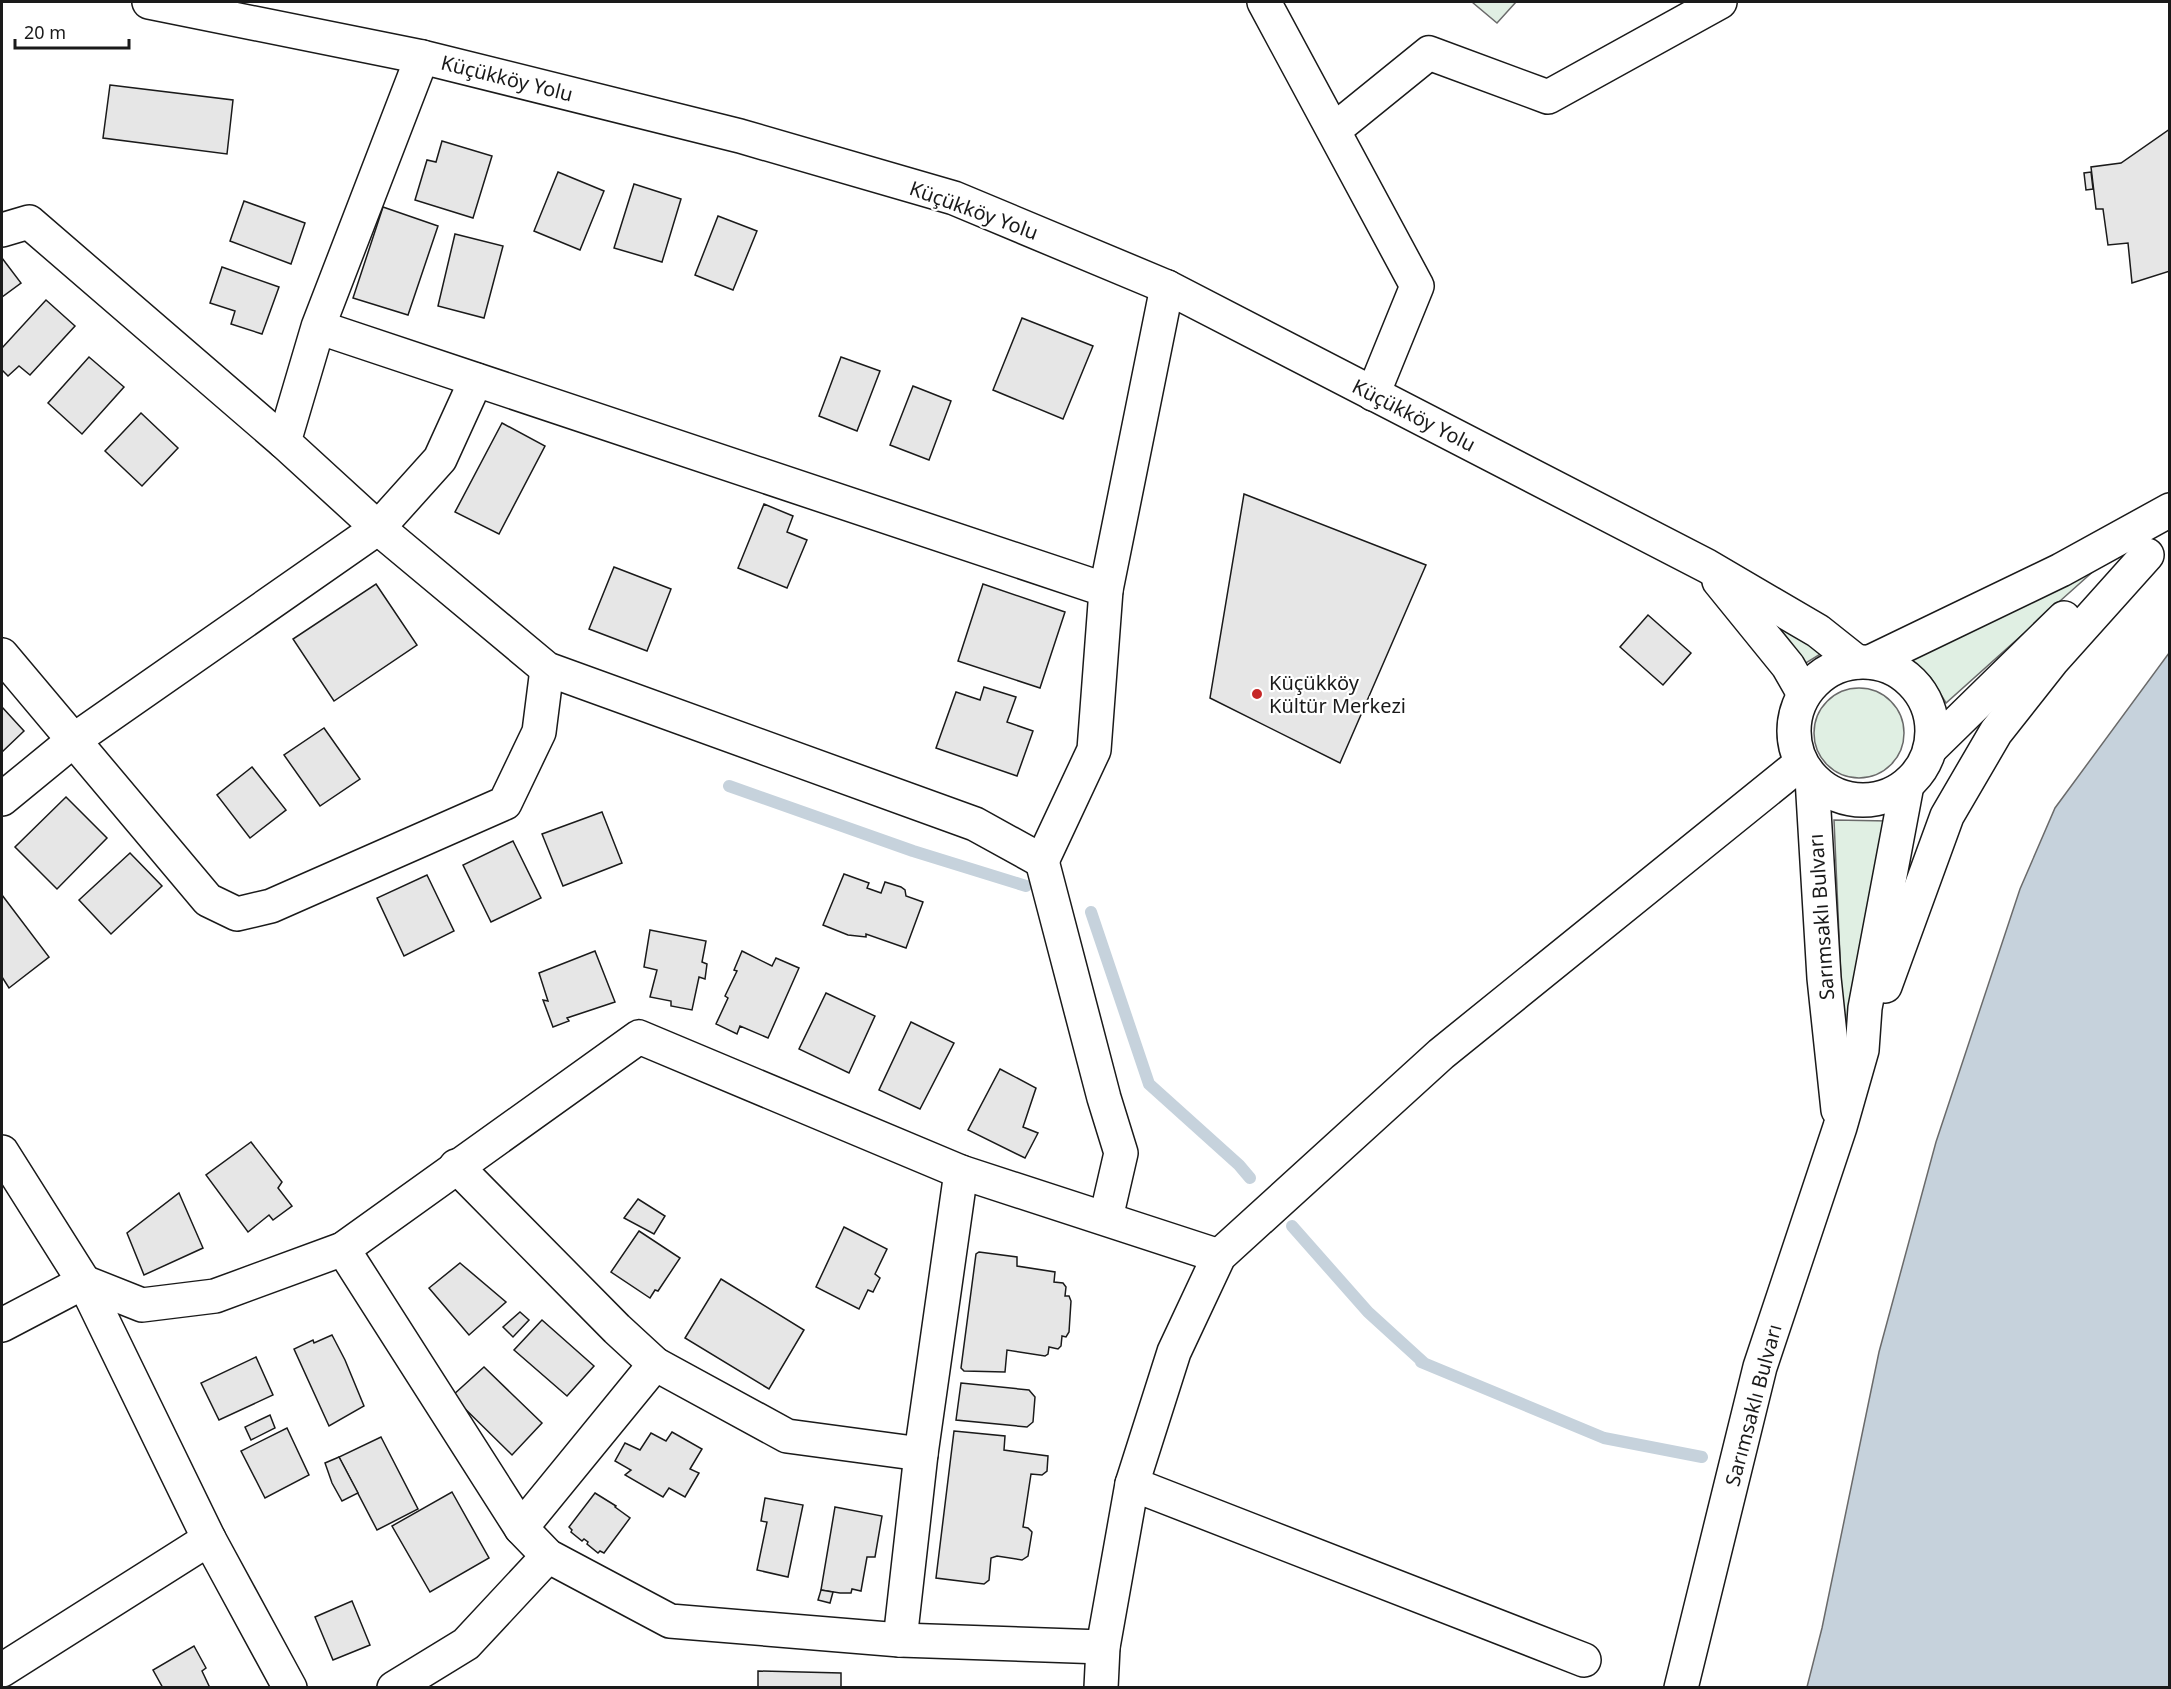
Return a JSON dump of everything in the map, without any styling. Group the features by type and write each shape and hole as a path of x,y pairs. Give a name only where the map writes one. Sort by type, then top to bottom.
{"street":[{"name":"Küçükköy Yolu","path":"149,2 422,57 740,136 954,198 1167,287 1707,566 1818,631 1864,662"},
{"path":"1264,2 1417,286 1373,394"},
{"path":"1334,130 1429,53 1548,97 1720,2"},
{"path":"284,442 318,327 422,57"},
{"path":"2,230 29,222 284,442 378,528 547,669 975,824 1042,861"},
{"path":"1106,1218 1121,1153 1104,1098 1042,861 1094,750 1106,590 1167,287"},
{"path":"318,327 1106,590"},
{"path":"2,799 74,740 378,528 440,459 476,380"},
{"path":"1864,662 1890,667 1907,677 1920,692 1929,710 1932,729 1930,749 1921,769 1907,785 1888,796 1868,800 1847,799 1828,791 1806,770 1795,746 1794,728 1797,710 1804,694 1818,678 1836,667 1864,662 2061,570 2169,510"},
{"path":"1930,749 2086,596 2158,545"},
{"path":"1862,1050 1952,807 1996,732 2052,661 2158,545"},
{"name":"Küçükköy Yolu","path":"1707,566 1788,666 1804,694"},
{"path":"2,656 208,900 237,914 271,906 505,803 539,732 547,669"},
{"path":"1101,1688 1103,1647 1132,1484 1174,1352 1219,1256 1442,1054 1806,770"},
{"name":"Sarımsaklı Bulvarı","path":"1806,770 1824,978 1840,1127"},
{"name":"Sarımsaklı Bulvarı","path":"1681,1688 1760,1367 1840,1127 1862,1050 1865,1008 1907,785"},
{"path":"2,1325 84,1282 142,1305 215,1296 343,1249 639,1037 961,1172 1219,1256"},
{"path":"2,1152 84,1282 209,1539 290,1688"},
{"path":"456,1166 617,1329 655,1364 788,1436 921,1454"},
{"path":"900,1640 921,1454 961,1172"},
{"path":"343,1249 521,1528 548,1556 670,1620 900,1640 1103,1647"},
{"path":"521,1528 655,1364"},
{"path":"1132,1484 1584,1660"},
{"path":"2,1670 209,1539"},
{"path":"394,1688 466,1644 548,1556"}],"green space":[{"path":"1472,2 1516,2 1497,23"},
{"path":"2097,568 1946,703 1931,678 1906,656"},
{"path":"1772,616 1827,650 1801,666"},
{"path":"1859,688 1876,691 1891,701 1901,716 1904,733 1901,750 1891,765 1876,775 1859,778 1842,775 1827,765 1817,750 1814,733 1817,716 1827,701 1842,691"},
{"path":"1834,820 1889,821 1844,1049"}],"shaded area":[{"path":"2169,653 2169,1687 1807,1687 1822,1628 1879,1352 1936,1142 2020,889 2055,808"}],"building":[{"path":"110,85 233,100 227,154 103,138"},
{"path":"2170,129 2170,271 2132,283 2128,243 2108,245 2103,209 2096,209 2091,167 2121,163"},
{"path":"442,141 492,156 473,218 415,200 427,160 436,162"},
{"path":"558,172 604,191 580,250 534,231"},
{"path":"2091,172 2093,189 2086,190 2084,173"},
{"path":"634,184 681,199 662,262 614,248"},
{"path":"244,201 305,223 291,264 230,241"},
{"path":"383,207 438,226 408,315 353,298"},
{"path":"718,216 757,231 733,290 695,275"},
{"path":"455,234 503,246 484,318 438,306"},
{"path":"2,258 21,283 2,297"},
{"path":"222,267 279,287 262,334 231,324 235,311 210,303"},
{"path":"46,300 75,326 30,375 19,366 8,376 2,370 2,348"},
{"path":"1022,318 1093,346 1063,419 993,390"},
{"path":"89,357 124,387 82,434 48,403"},
{"path":"841,357 880,371 857,431 819,416"},
{"path":"913,386 951,401 929,460 890,445"},
{"path":"141,413 178,448 142,486 105,451"},
{"path":"502,423 545,446 499,534 455,512"},
{"path":"1244,494 1426,565 1340,763 1210,698"},
{"path":"764,504 793,516 787,532 807,540 787,588 738,568"},
{"path":"614,567 671,589 647,651 589,629"},
{"path":"376,584 417,645 334,701 293,639"},
{"path":"983,584 1065,612 1040,688 958,661"},
{"path":"1648,615 1691,653 1663,685 1620,647"},
{"path":"984,687 1016,697 1007,722 1033,731 1017,776 936,748 956,692 980,700"},
{"path":"2,707 24,731 2,752"},
{"path":"324,728 360,779 320,806 284,755"},
{"path":"252,767 286,810 250,838 217,795"},
{"path":"66,797 107,838 57,889 15,847"},
{"path":"602,812 622,863 563,886 542,834"},
{"path":"513,841 541,898 491,922 463,865"},
{"path":"130,853 162,886 111,934 79,900"},
{"path":"844,874 869,883 867,888 881,893 885,882 901,887 905,890 906,896 923,902 906,948 866,934 866,937 848,935 823,925"},
{"path":"427,875 454,931 404,956 377,898"},
{"path":"2,895 49,957 9,988 2,977"},
{"path":"650,930 706,941 702,962 707,964 705,979 699,977 692,1010 671,1006 671,1001 650,997 657,970 644,967"},
{"path":"595,951 615,1002 567,1018 569,1021 553,1027 543,1000 548,1001 539,973"},
{"path":"742,951 772,966 776,958 799,968 768,1038 740,1026 737,1034 716,1024 728,998 725,996 737,971 734,970"},
{"path":"826,993 875,1016 849,1073 799,1049"},
{"path":"911,1022 954,1043 920,1109 879,1090"},
{"path":"1000,1069 1036,1088 1023,1127 1038,1133 1025,1158 968,1130"},
{"path":"251,1142 282,1182 278,1188 292,1206 273,1220 269,1215 248,1232 206,1175"},
{"path":"179,1193 203,1248 144,1275 127,1233"},
{"path":"638,1199 665,1216 654,1234 624,1218"},
{"path":"844,1227 887,1249 875,1274 880,1278 873,1292 868,1290 859,1309 816,1287"},
{"path":"639,1231 680,1258 658,1291 655,1290 650,1298 611,1272"},
{"path":"979,1252 1017,1257 1017,1266 1055,1272 1054,1282 1063,1283 1066,1287 1065,1296 1069,1296 1071,1301 1069,1332 1066,1337 1062,1336 1061,1346 1058,1349 1049,1347 1048,1354 1045,1356 1007,1350 1005,1372 964,1371 961,1368 976,1254"},
{"path":"460,1263 506,1302 469,1335 429,1288"},
{"path":"721,1279 804,1330 769,1389 685,1338"},
{"path":"520,1312 529,1320 513,1337 503,1327"},
{"path":"542,1320 594,1366 567,1396 514,1350"},
{"path":"332,1335 364,1406 329,1426 294,1349 313,1340 314,1343"},
{"path":"256,1357 273,1395 219,1420 201,1383"},
{"path":"484,1367 542,1423 512,1455 452,1396"},
{"path":"961,1383 1029,1390 1035,1397 1033,1422 1027,1427 956,1420"},
{"path":"270,1415 275,1428 251,1440 245,1427"},
{"path":"287,1428 309,1475 265,1498 241,1451"},
{"path":"954,1431 1005,1436 1004,1450 1048,1456 1047,1471 1042,1475 1031,1474 1023,1527 1032,1532 1028,1556 1022,1560 997,1556 991,1558 989,1580 984,1584 936,1578"},
{"path":"672,1432 702,1449 690,1469 699,1473 685,1497 669,1488 663,1497 625,1475 631,1470 615,1461 625,1443 640,1450 651,1433 666,1441"},
{"path":"381,1437 418,1509 377,1530 339,1457"},
{"path":"339,1457 358,1493 342,1501 325,1463"},
{"path":"452,1492 489,1558 430,1592 392,1526"},
{"path":"595,1493 630,1518 604,1553 600,1551 598,1553 587,1544 588,1542 584,1539 582,1541 571,1532 569,1527"},
{"path":"765,1498 803,1505 788,1577 757,1570 767,1522 761,1521"},
{"path":"835,1507 882,1516 875,1557 867,1557 861,1591 852,1589 851,1593 840,1593 821,1590"},
{"path":"821,1590 833,1592 830,1603 818,1600"},
{"path":"352,1601 370,1645 333,1660 315,1617"},
{"path":"194,1646 206,1668 202,1671 210,1688 163,1688 153,1670"},
{"path":"758,1671 841,1673 841,1688 758,1688"}],"waterway":[{"path":"729,786 913,851 1026,886"},
{"path":"1091,912 1149,1084 1239,1165 1250,1178"},
{"path":"1292,1226 1368,1312 1424,1363 1421,1362 1604,1438 1702,1457"}],"place":[{"name":"Küçükköy Kültür Merkezi","path":"1257,694"}]}
